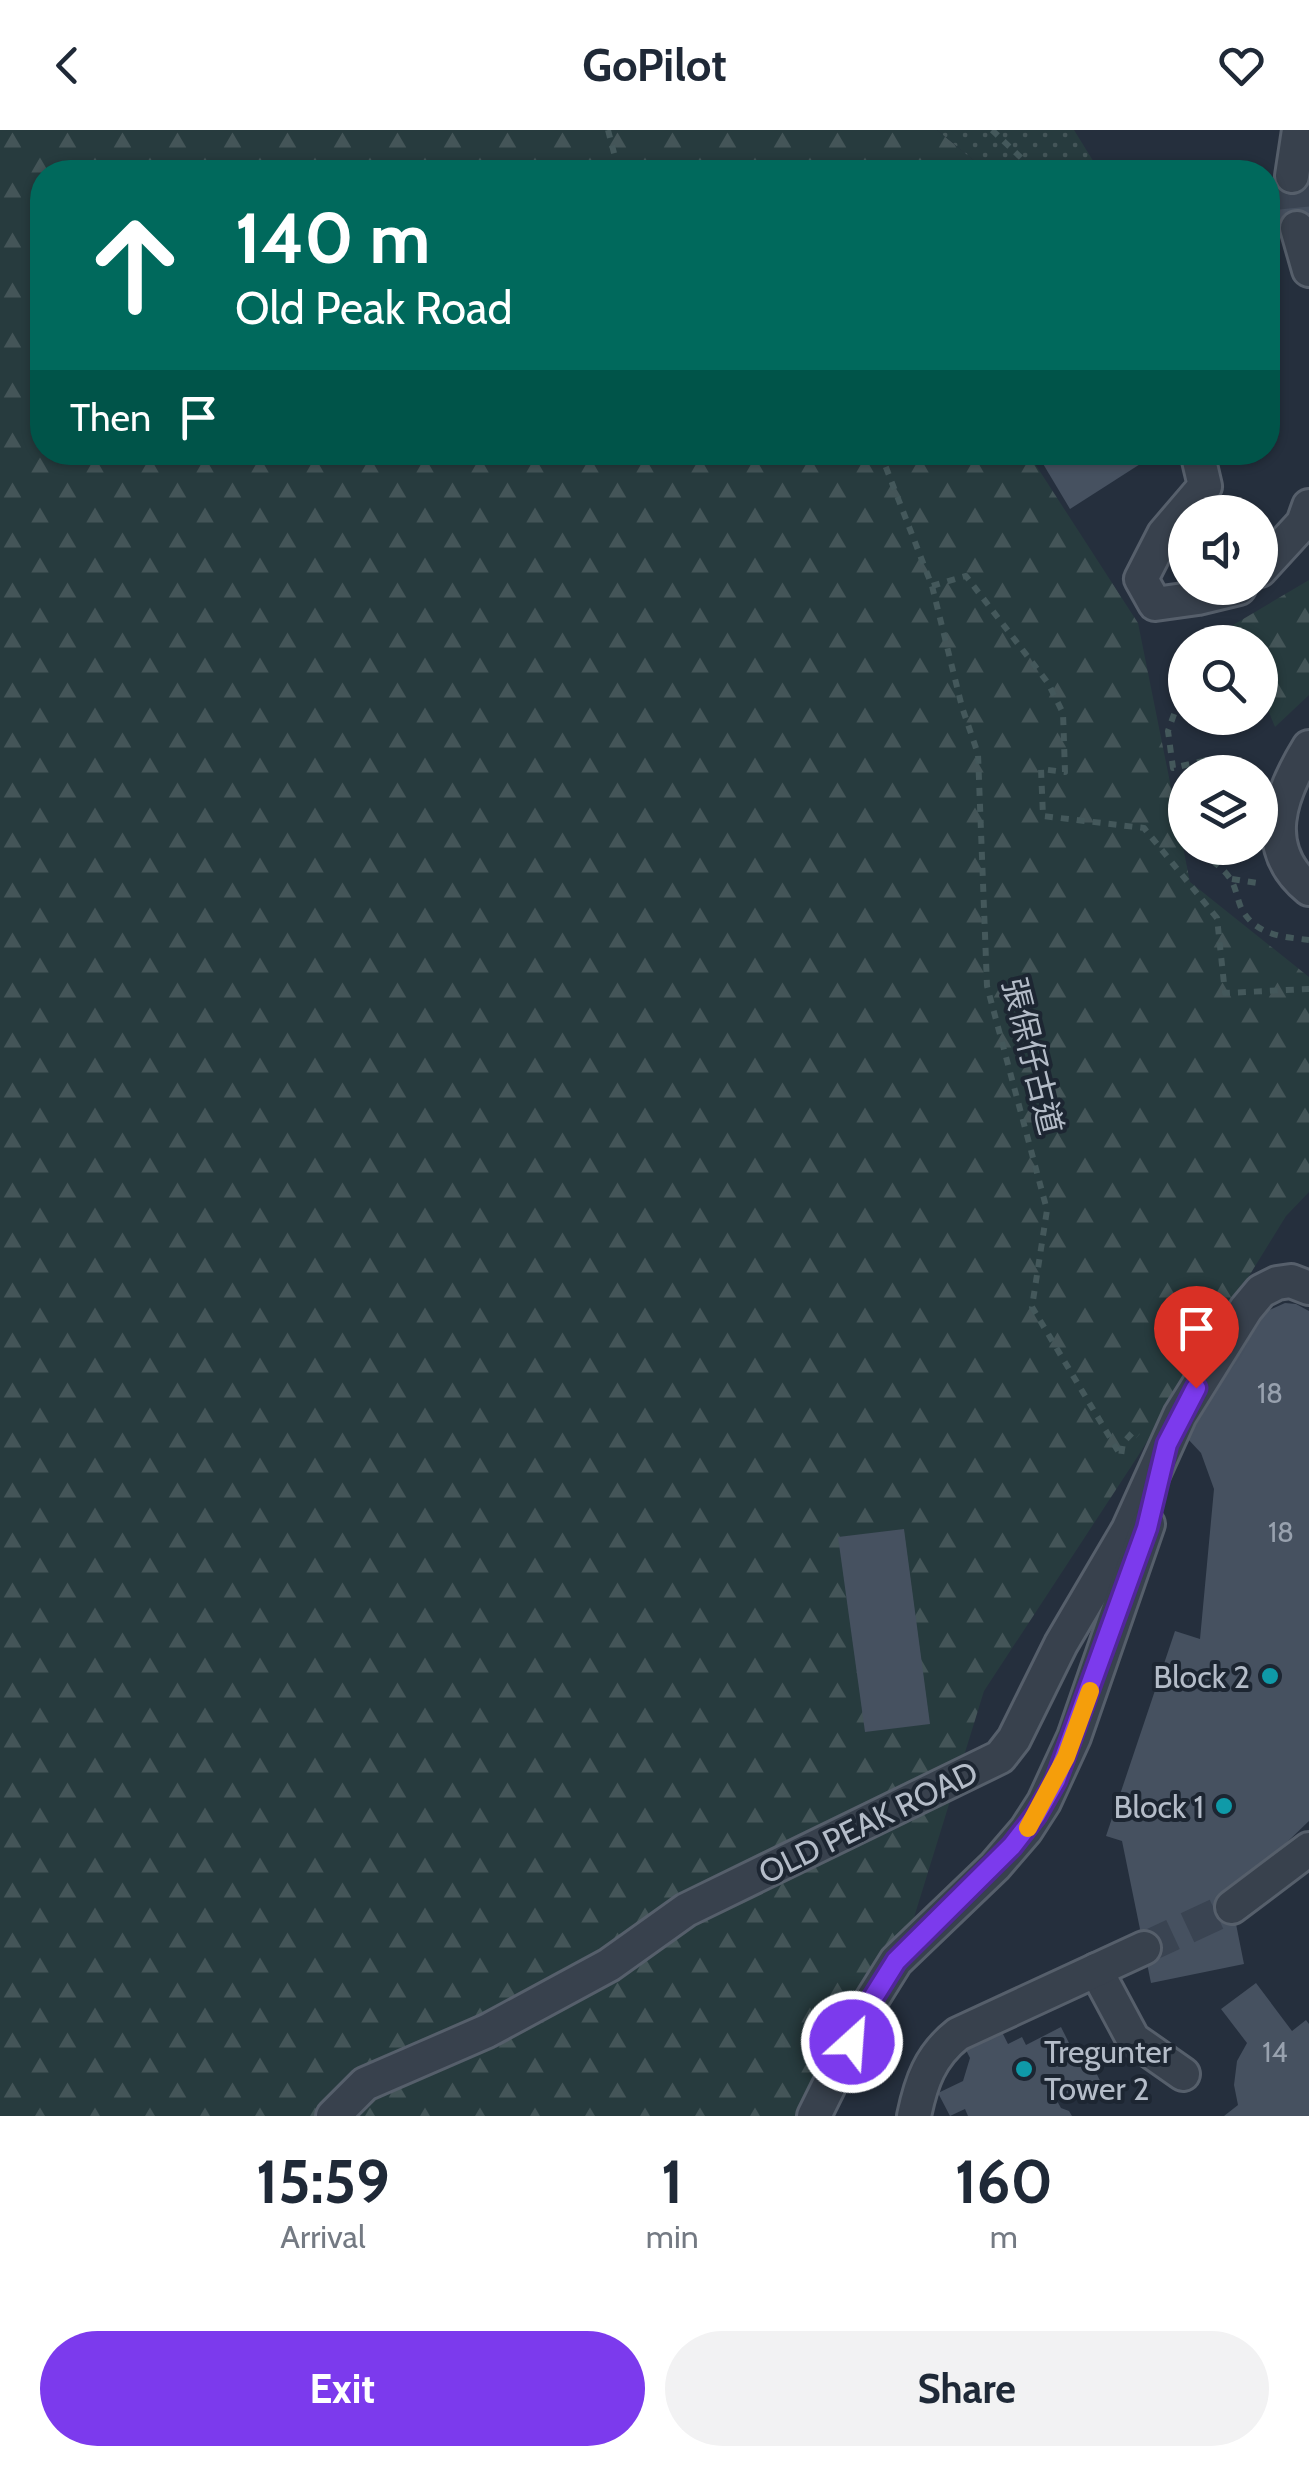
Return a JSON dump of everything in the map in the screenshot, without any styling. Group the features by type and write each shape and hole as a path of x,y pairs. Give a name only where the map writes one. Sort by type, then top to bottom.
{"street":[{"path":"1292,176 1299,130"},
{"path":"1297,228 1309,270"},
{"path":"1198,495 1206,486 1200,465"},
{"path":"1278,550 1303,523 1309,506"},
{"path":"1168,529 1141,579 1156,604 1168,602"},
{"path":"1309,747 1283,797 1279,841 1283,859 1309,889"},
{"name":"OLD PEAK ROAD","path":"333,2116 364,2084 487,2031 609,1965 686,1910 1000,1757 1014,1739 1061,1644 1128,1530 1180,1415 1252,1299 1269,1286 1284,1282 1309,1288"},
{"path":"814,2116 871,2001 896,1961 995,1866 1044,1802 1070,1747 1135,1563 1164,1456"},
{"path":"1232,1907 1309,1849"},
{"path":"914,2116 927,2069 958,2034 1144,1948"},
{"path":"1096,1970 1133,2039 1183,2074"}],"path":[{"path":"608,130 615,160"},
{"path":"992,130 1023,160"},
{"name":"張保仔古道","path":"885,465 932,586 962,707 978,754 987,986 1047,1210 1032,1307 1122,1456 1123,1443 1132,1432 1164,1456"},
{"path":"932,586 966,576 1048,684 1063,713 1066,772 1041,770 1043,816 1144,828 1217,918 1225,992 1309,990"},
{"path":"1215,865 1232,880 1244,913 1258,926 1281,937 1309,940"}],"green space":[{"path":"0,130 937,130 973,160 30,160 30,465 1036,465 1138,623 1168,772 1168,865 1187,865 1190,882 1309,977 1309,1192 1286,1216 1138,1456 984,1691 903,1953 833,2116 0,2116"},
{"path":"937,130 1074,130 1093,160 973,160"},
{"path":"1309,580 1309,695 1278,724 1278,625 1233,625 1267,605 1278,605 1278,598"}],"building":[{"path":"1309,173 1309,226 1280,231 1280,178"},
{"path":"1044,465 1139,465 1070,509"},
{"path":"1285,1303 1309,1311 1309,1821 1258,1870 1229,1889 1244,1964 1151,1983 1122,1841 1106,1836 1175,1631 1200,1639 1214,1489 1201,1453 1187,1438 1267,1311"},
{"path":"904,1529 930,1724 865,1732 838,1537"},
{"path":"1256,1983 1292,2031 1306,2020 1309,2024 1309,2116 1224,2116 1238,2105 1234,2085 1237,2061 1247,2043 1221,2009"},
{"name":"Tregunter Tower 2","path":"1061,2027 1083,2071 1093,2066 1103,2087 1100,2095 1086,2090 1074,2097 1065,2094 1056,2099 1072,2116 968,2116 965,2109 950,2116 938,2093 963,2081 970,2058 958,2034 1001,2030 1008,2044 1022,2037 1026,2045"}],"tunnel":[{"path":"1292,176 1297,228"},
{"path":"1144,1948 1232,1907"}],"slow traffic":[{"path":"1028,1828 1066,1757 1090,1691"}],"place":[{"name":"Block 2","path":"1270,1676"},
{"name":"Block 1","path":"1224,1806"},
{"name":"Tregunter Tower 2","path":"1024,2069"}],"route":[{"path":"852,2042 896,1961 995,1866 1036,1815 1056,1780 1147,1528 1167,1444 1196,1388"}]}
